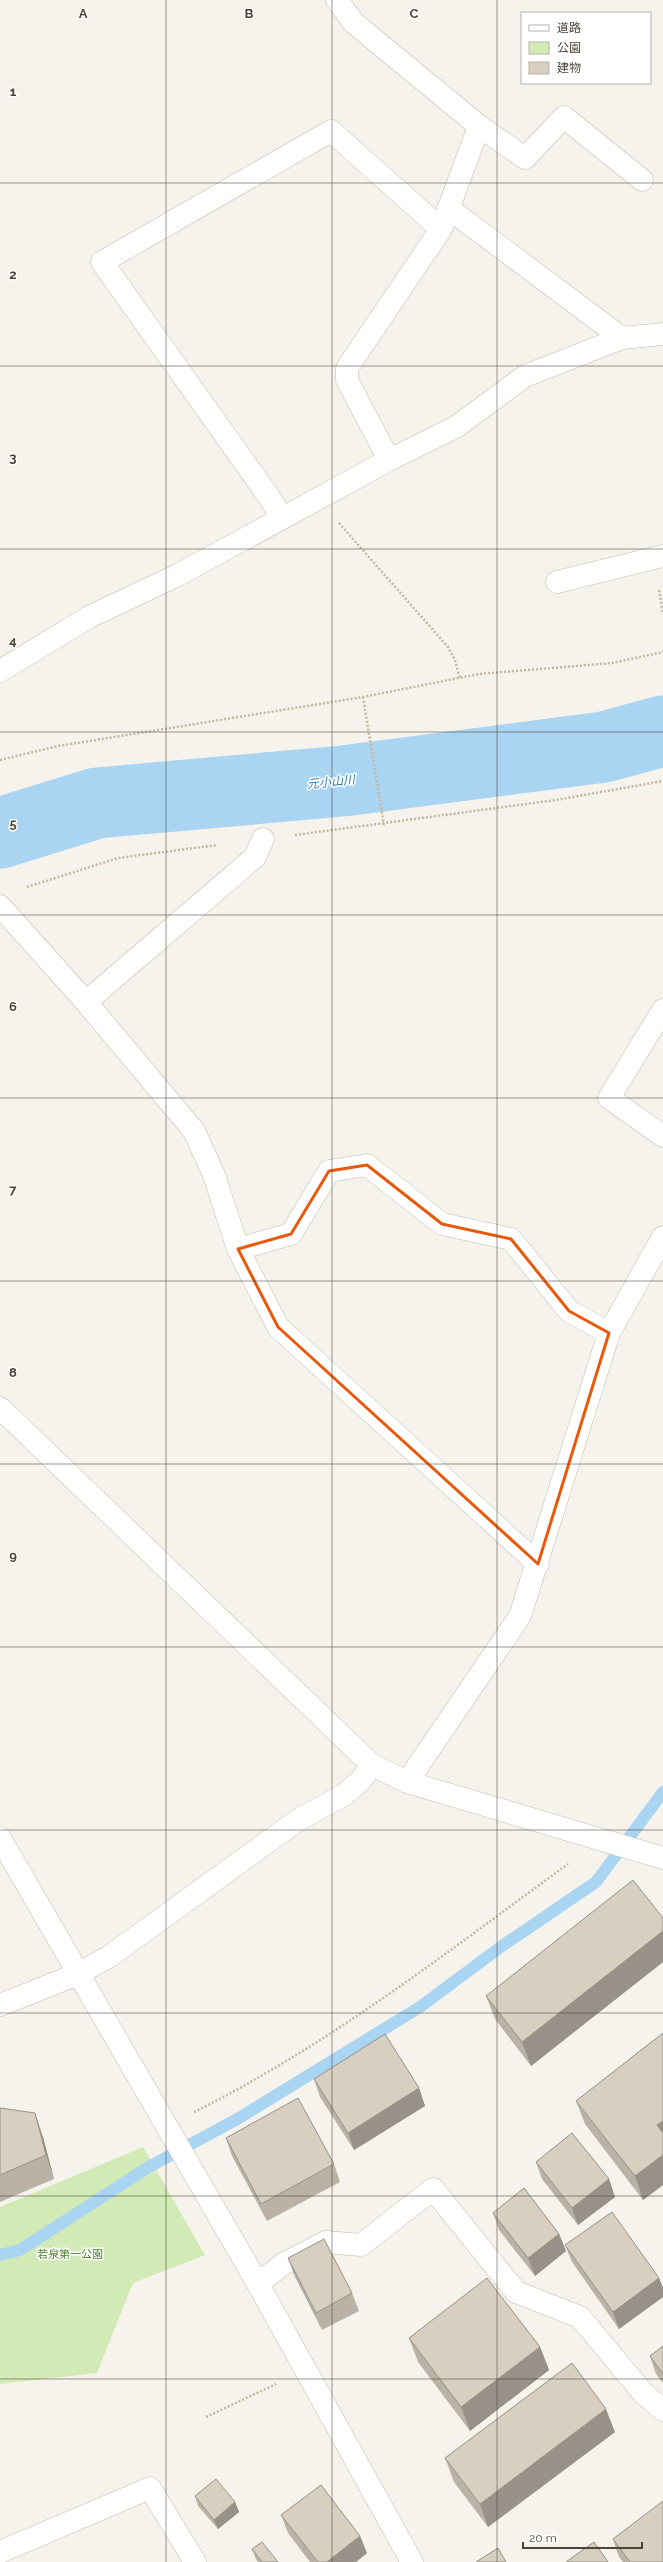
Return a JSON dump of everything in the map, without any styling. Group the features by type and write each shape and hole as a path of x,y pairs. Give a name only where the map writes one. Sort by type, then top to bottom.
{"street":[{"path":"337,0 354,23 479,126 525,158 564,117 642,180"},
{"path":"389,460 347,380 347,368 440,229 479,126"},
{"path":"282,517 268,494 102,262 331,131 440,229"},
{"path":"448,208 622,338"},
{"path":"0,671 89,618 178,575 389,460 456,427 525,376 622,338 663,334"},
{"path":"557,582 663,556"},
{"path":"86,1002 255,857 264,839"},
{"path":"0,906 86,1002 194,1131 214,1175 238,1249 278,1327 538,1564"},
{"path":"663,1010 609,1098 663,1136"},
{"path":"238,1249 291,1234 329,1171 367,1165 442,1224 511,1239 569,1311 609,1333"},
{"path":"407,1782 520,1616 538,1564 609,1333 663,1237"},
{"path":"0,1408 372,1765 407,1782 659,1856"},
{"path":"0,2005 78,1974 110,1956 298,1820 344,1795 361,1780 372,1765"},
{"path":"0,1838 192,2168 412,2562"},
{"path":"258,2284 283,2264 326,2242 361,2245 433,2189 516,2292 580,2317 644,2394 663,2410"},
{"path":"0,2552 150,2488 195,2562"}],"path":[{"path":"320,498 333,516 448,647 455,660 460,679"},
{"path":"0,760 58,746 363,697 460,679 479,674 612,662 663,652"},
{"path":"363,697 367,711 384,825"},
{"path":"26,887 118,858 384,825 556,800 663,781"},
{"path":"168,2127 282,2065 346,2024 587,1851 597,1838"},
{"path":"206,2417 306,2370"}],"highlighted area":[{"path":"367,1165 442,1224 511,1239 569,1311 609,1333 538,1564 278,1327 238,1249 291,1234 329,1171"}],"green space":[{"name":"若泉第一公園","path":"143,2147 205,2255 133,2283 97,2373 0,2384 0,2207"}],"building":[{"path":"633,1880 663,1918 663,1931 522,2042 486,1996"},
{"path":"663,2033 663,2121 657,2125 663,2133 663,2155 635,2176 576,2101"},
{"path":"385,2034 419,2088 348,2133 314,2079"},
{"path":"298,2098 334,2164 261,2204 226,2138"},
{"path":"0,2108 35,2113 46,2155 0,2175"},
{"path":"572,2133 609,2179 572,2208 536,2162"},
{"path":"524,2188 559,2234 528,2258 493,2213"},
{"path":"612,2212 659,2278 613,2312 565,2245"},
{"path":"324,2239 352,2293 316,2313 288,2258"},
{"path":"487,2278 540,2347 461,2407 409,2338"},
{"path":"663,2346 663,2374 650,2356"},
{"path":"572,2363 606,2409 480,2504 445,2458"},
{"path":"216,2479 235,2502 214,2520 195,2496"},
{"path":"321,2485 360,2536 327,2562 318,2562 281,2515"},
{"path":"663,2501 663,2562 630,2562 613,2539"},
{"path":"262,2542 278,2562 262,2562 252,2549"},
{"path":"594,2542 608,2562 566,2562"},
{"path":"498,2548 506,2562 476,2562"}],"waterway":[{"name":"元小山川","path":"0,833 97,803 343,781 604,747 663,731"},
{"path":"0,2255 20,2250 147,2168 239,2118 420,2007 502,1946 596,1882 663,1792"}]}
